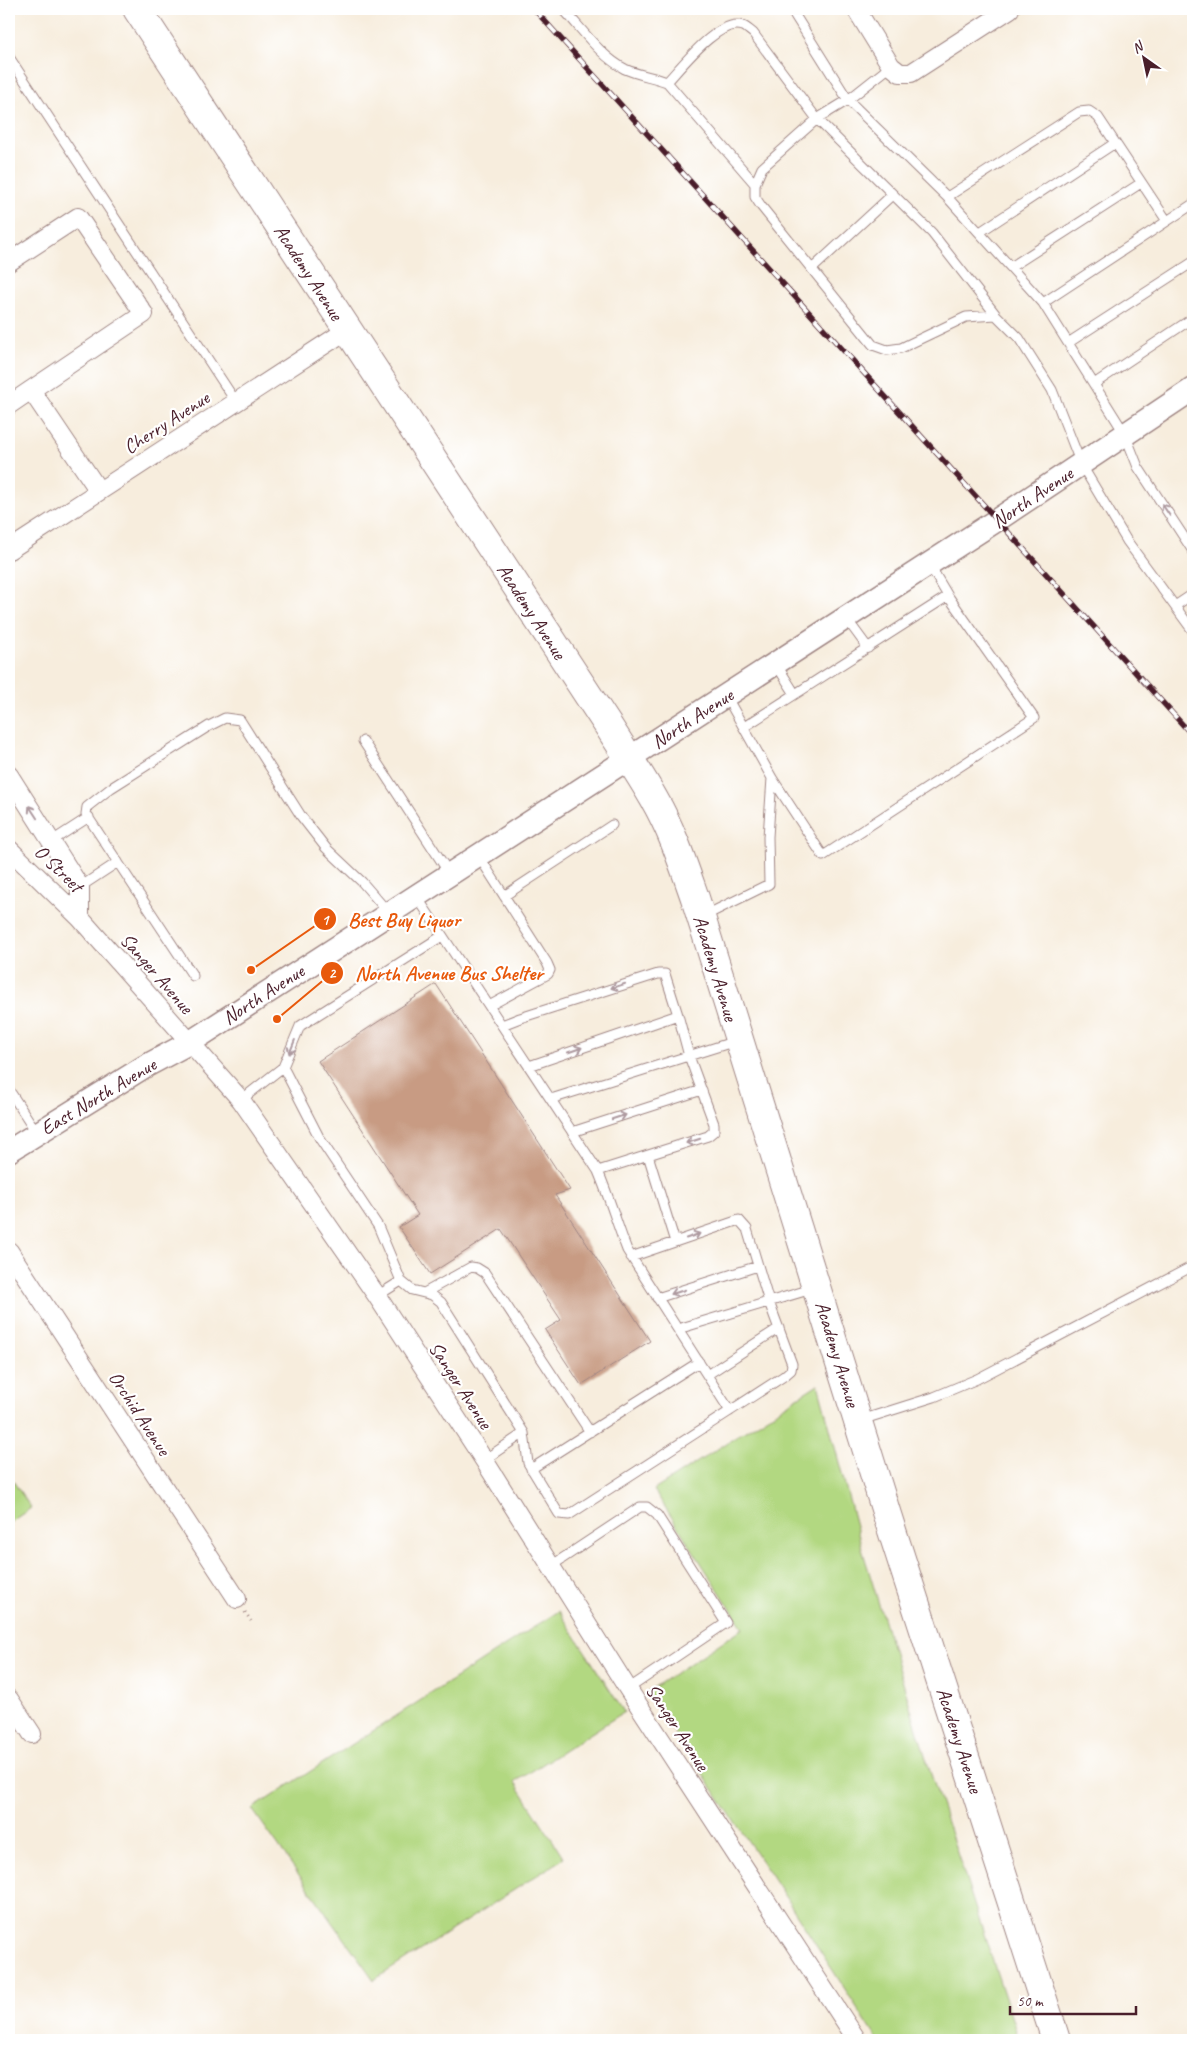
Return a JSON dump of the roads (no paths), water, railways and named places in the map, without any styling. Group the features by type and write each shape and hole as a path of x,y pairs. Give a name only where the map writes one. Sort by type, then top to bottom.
{"main road":[{"name":"Academy Avenue","path":"137,9 629,758 664,818 682,860 701,918 738,1040 1056,2040"}],"street":[{"path":"856,9 895,69 911,73 1010,9"},
{"path":"9,262 78,217 144,314 9,405"},
{"name":"Cherry Avenue","path":"9,550 347,330"},
{"name":"North Avenue","path":"189,1043 415,895 776,664 1193,389"},
{"path":"31,390 99,491"},
{"path":"9,775 52,840 80,887 80,918"},
{"name":"O Street","path":"10,852 80,918"},
{"name":"Sanger Avenue","path":"80,918 241,1100 377,1296 484,1460 628,1689 857,2040"},
{"name":"East North Avenue","path":"9,1152 144,1067 189,1043"},
{"name":"Orchid Avenue","path":"9,1251 236,1599"},
{"path":"9,1700 32,1734"}],"lane":[{"path":"563,9 610,60 627,70 651,75 667,82 755,184"},
{"path":"791,9 848,100 947,197 1043,303 1125,434 1138,467 1193,551"},
{"path":"667,82 713,34 730,25 743,26 753,33 817,119 932,233 996,315 1019,338 1052,390 1081,464 1127,541 1193,631"},
{"path":"9,57 236,402"},
{"path":"895,69 817,119 762,168 755,184 755,197 873,345 887,350 901,348 966,317 996,315"},
{"path":"947,197 1079,112 1089,111 1098,117 1167,221"},
{"path":"980,232 1115,143"},
{"path":"1011,267 1141,183"},
{"path":"812,269 892,195"},
{"path":"1043,303 1193,204"},
{"path":"1068,343 1193,262"},
{"path":"1094,384 1193,318"},
{"path":"726,696 772,778 823,856 1034,718 948,596 929,564"},
{"path":"1175,606 1193,594"},
{"path":"744,727 948,596"},
{"path":"846,618 868,648"},
{"path":"776,664 795,694"},
{"path":"193,976 86,814 88,807 111,788 208,726 225,718 240,720 301,816 326,848 362,882 388,913"},
{"path":"363,740 450,874"},
{"path":"701,918 769,884 768,837 772,778"},
{"path":"52,840 89,817"},
{"path":"504,896 612,825"},
{"path":"478,855 550,970 548,974 489,1006"},
{"path":"80,887 118,862"},
{"path":"415,895 598,1172 631,1257 730,1411"},
{"path":"241,1100 283,1068 300,1026 442,936"},
{"path":"502,1026 520,1018 658,974 665,974 689,1056 714,1124 714,1132 708,1136 598,1172"},
{"path":"529,1066 678,1015"},
{"path":"551,1099 738,1040"},
{"path":"283,1068 320,1140 378,1226 400,1281 412,1290 426,1292 441,1302 524,1433 528,1463 559,1514 569,1514 791,1370 792,1364 769,1302 746,1229 739,1220 631,1257"},
{"path":"9,1090 37,1133"},
{"path":"572,1132 702,1090"},
{"path":"648,1155 675,1242"},
{"path":"657,1298 758,1266"},
{"path":"859,1421 934,1396 977,1379 1193,1266"},
{"path":"426,1292 471,1267 485,1273 590,1432"},
{"path":"377,1296 400,1281"},
{"path":"678,1329 817,1287"},
{"path":"707,1375 779,1328"},
{"path":"531,1469 698,1362"},
{"path":"484,1460 524,1433"},
{"path":"551,1566 640,1508 647,1507 657,1516 726,1624 628,1689"}],"railway":[{"path":"534,9 1193,736"}],"place":[{"name":"Best Buy Liquor","path":"251,970"},
{"name":"North Avenue Bus Shelter","path":"277,1019"}]}
